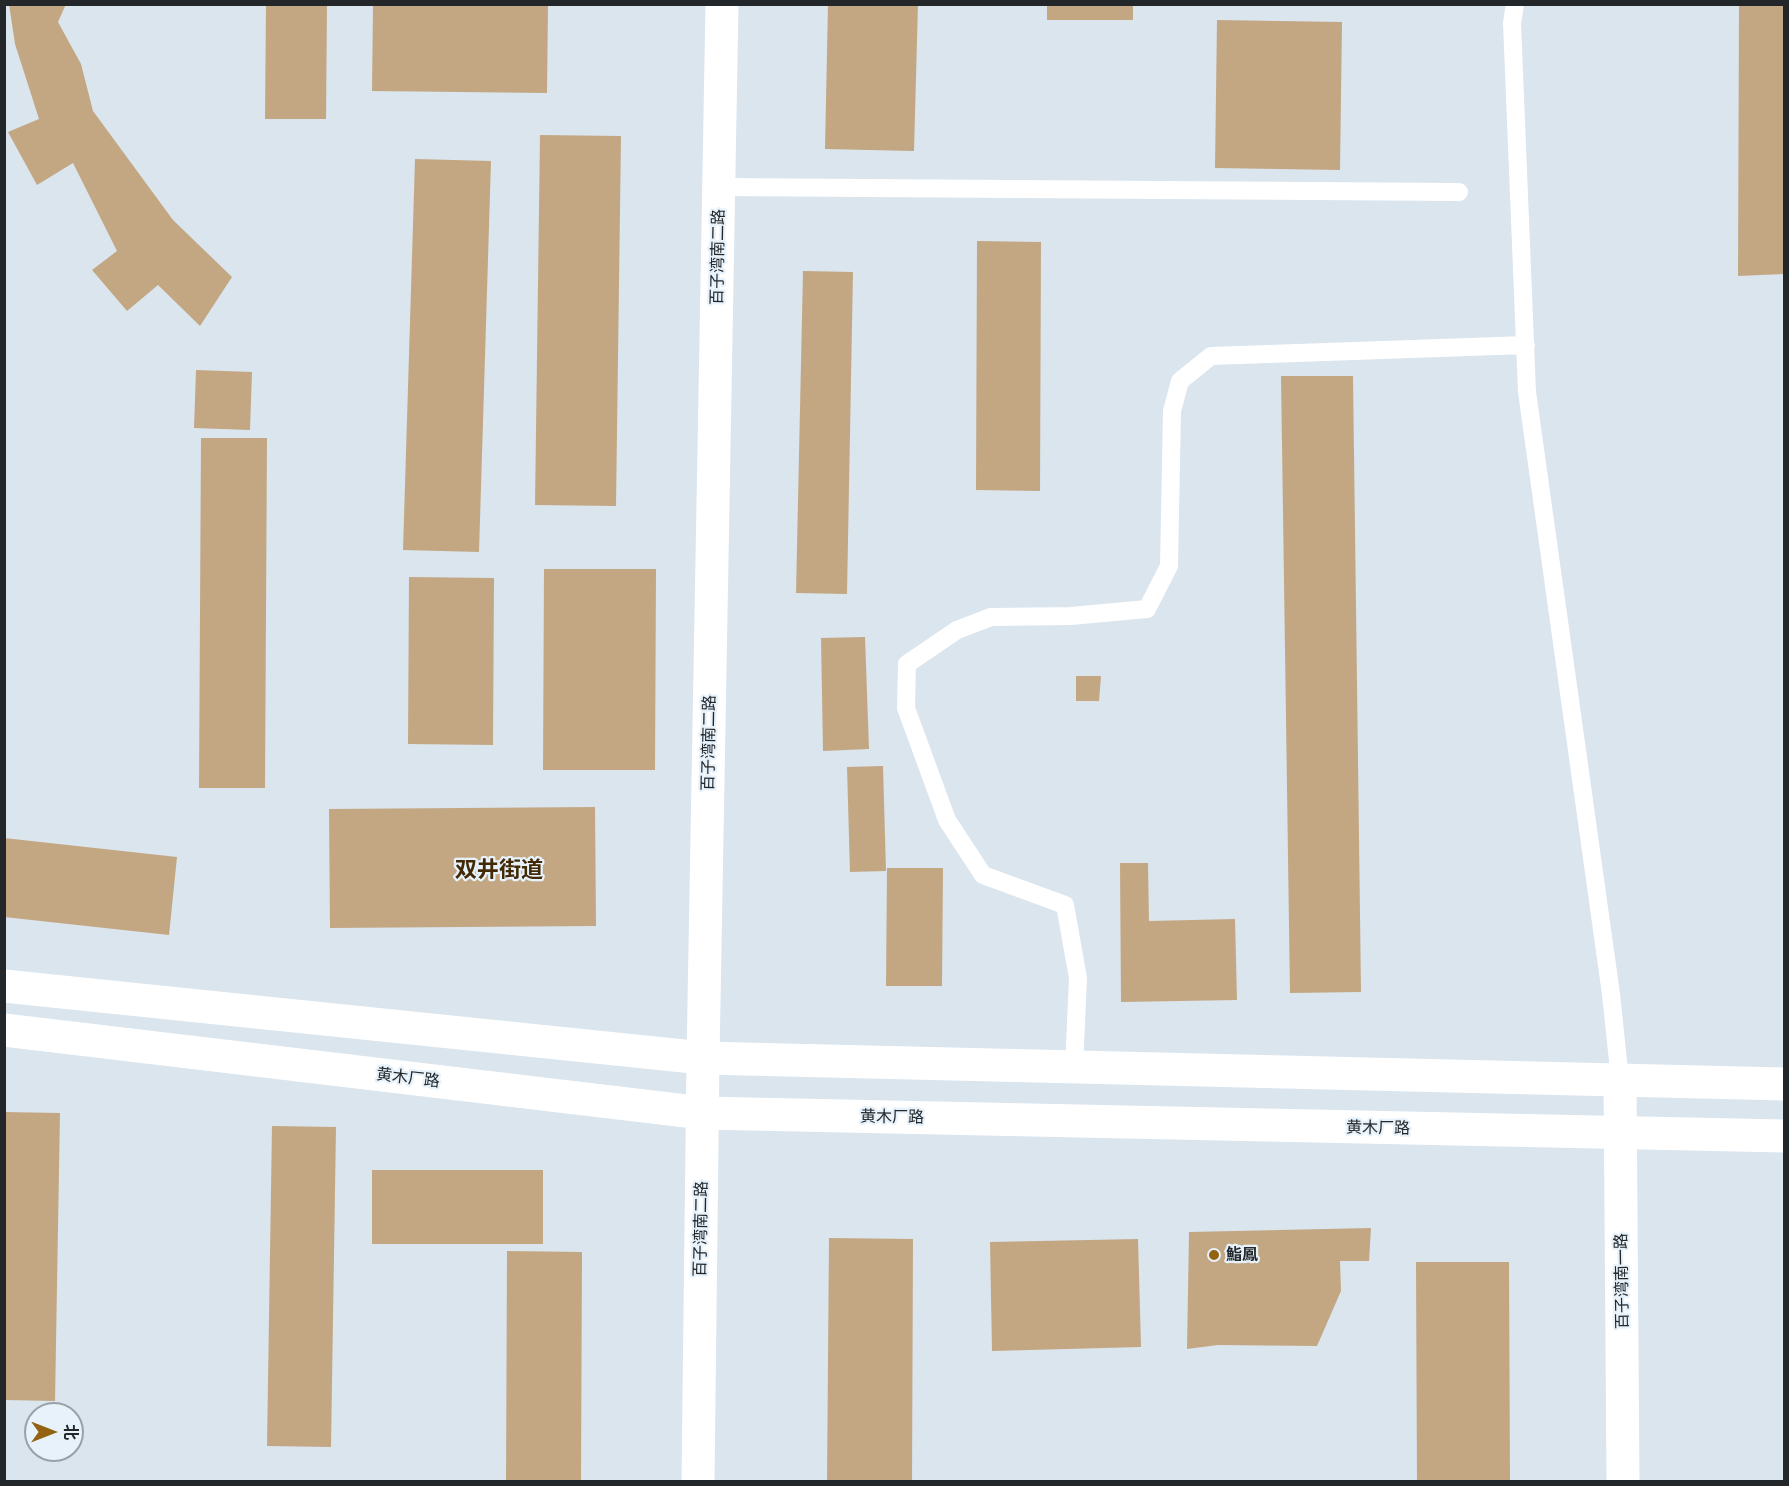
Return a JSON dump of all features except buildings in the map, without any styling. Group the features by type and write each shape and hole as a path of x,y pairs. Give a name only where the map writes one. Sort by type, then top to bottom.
{"main road":[{"name":"百子湾南二路","path":"698,1482 703,1058 722,4"},
{"path":"4,986 703,1058 1785,1084"},
{"name":"黄木厂路","path":"4,1030 703,1113 1785,1136"},
{"name":"百子湾南一路","path":"1620,1080 1623,1482"}],"lane":[{"path":"1515,4 1512,23 1527,392 1611,994 1620,1080"},
{"path":"719,187 1459,192"},
{"path":"1074,1067 1078,978 1065,905 983,875 947,820 906,708 907,664 957,630 992,617 1071,616 1147,609 1168,566 1172,411 1180,381 1211,356 1526,345"}],"place":[{"name":"鮨鳳","path":"1214,1255"}],"district":[{"name":"双井街道","path":"499,870"}]}
